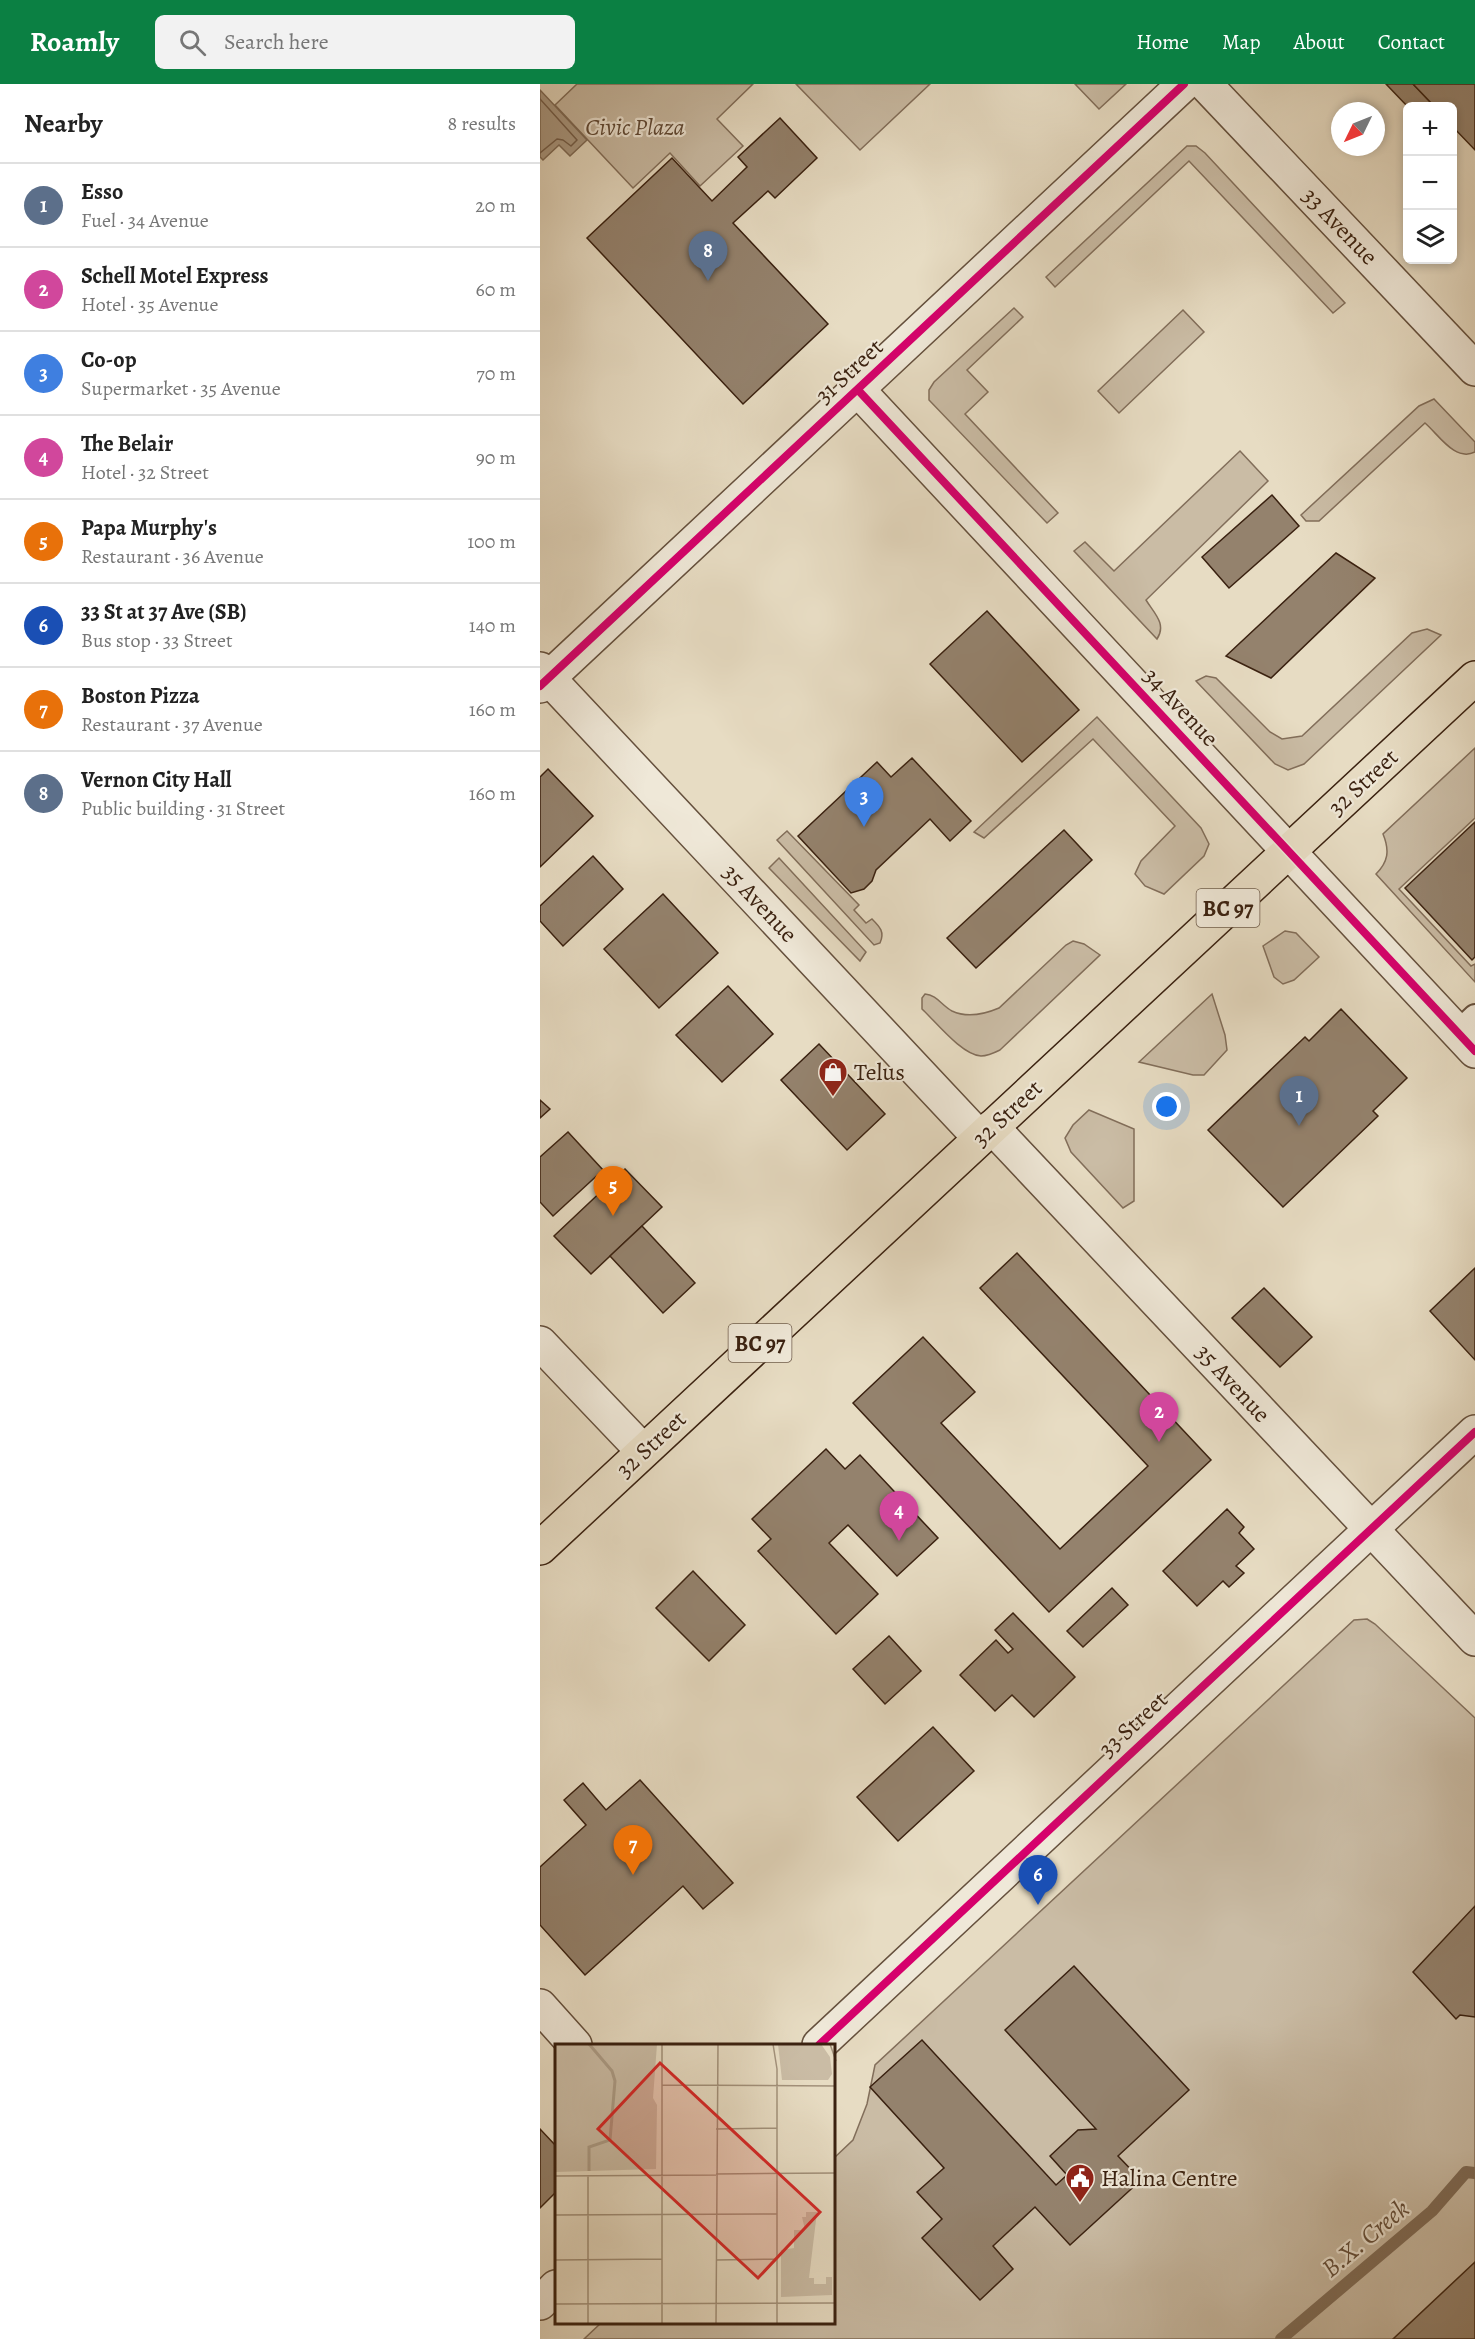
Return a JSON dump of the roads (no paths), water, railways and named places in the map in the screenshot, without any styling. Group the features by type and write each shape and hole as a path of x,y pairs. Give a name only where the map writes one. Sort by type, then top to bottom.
{"highway":[{"name":"32 Street","path":"540,1548 1475,678"}],"street":[{"name":"31 Street","path":"543,678 858,390 1184,84"},
{"name":"33 Avenue","path":"1205,84 1475,369"},
{"name":"34 Avenue","path":"858,390 1289,851 1469,1033"},
{"name":"35 Avenue","path":"543,678 1372,1530 1475,1639"},
{"path":"540,1343 643,1451"},
{"name":"33 Street","path":"820,2044 1475,1432"},
{"path":"540,2006 574,2044"},
{"path":"540,2303 555,2288"}],"water":[{"path":"540,90 587,140 570,156 559,145 543,160 540,157"}],"waterway":[{"name":"B.X. Creek","path":"1281,2339 1432,2211 1466,2172 1475,2173"}],"place":[{"name":"Vernon City Hall","path":"708,281"},
{"name":"Co-op","path":"864,827"},
{"name":"Telus","path":"833,1098"},
{"name":"Esso","path":"1299,1126"},
{"name":"Papa Murphy's","path":"613,1216"},
{"name":"Schell Motel Express","path":"1159,1442"},
{"name":"The Belair","path":"899,1541"},
{"name":"Boston Pizza","path":"633,1875"},
{"name":"33 St at 37 Ave (SB)","path":"1038,1905"},
{"name":"Halina Centre","path":"1080,2204"}],"park label":[{"name":"Civic Plaza","path":"635,127"}]}
